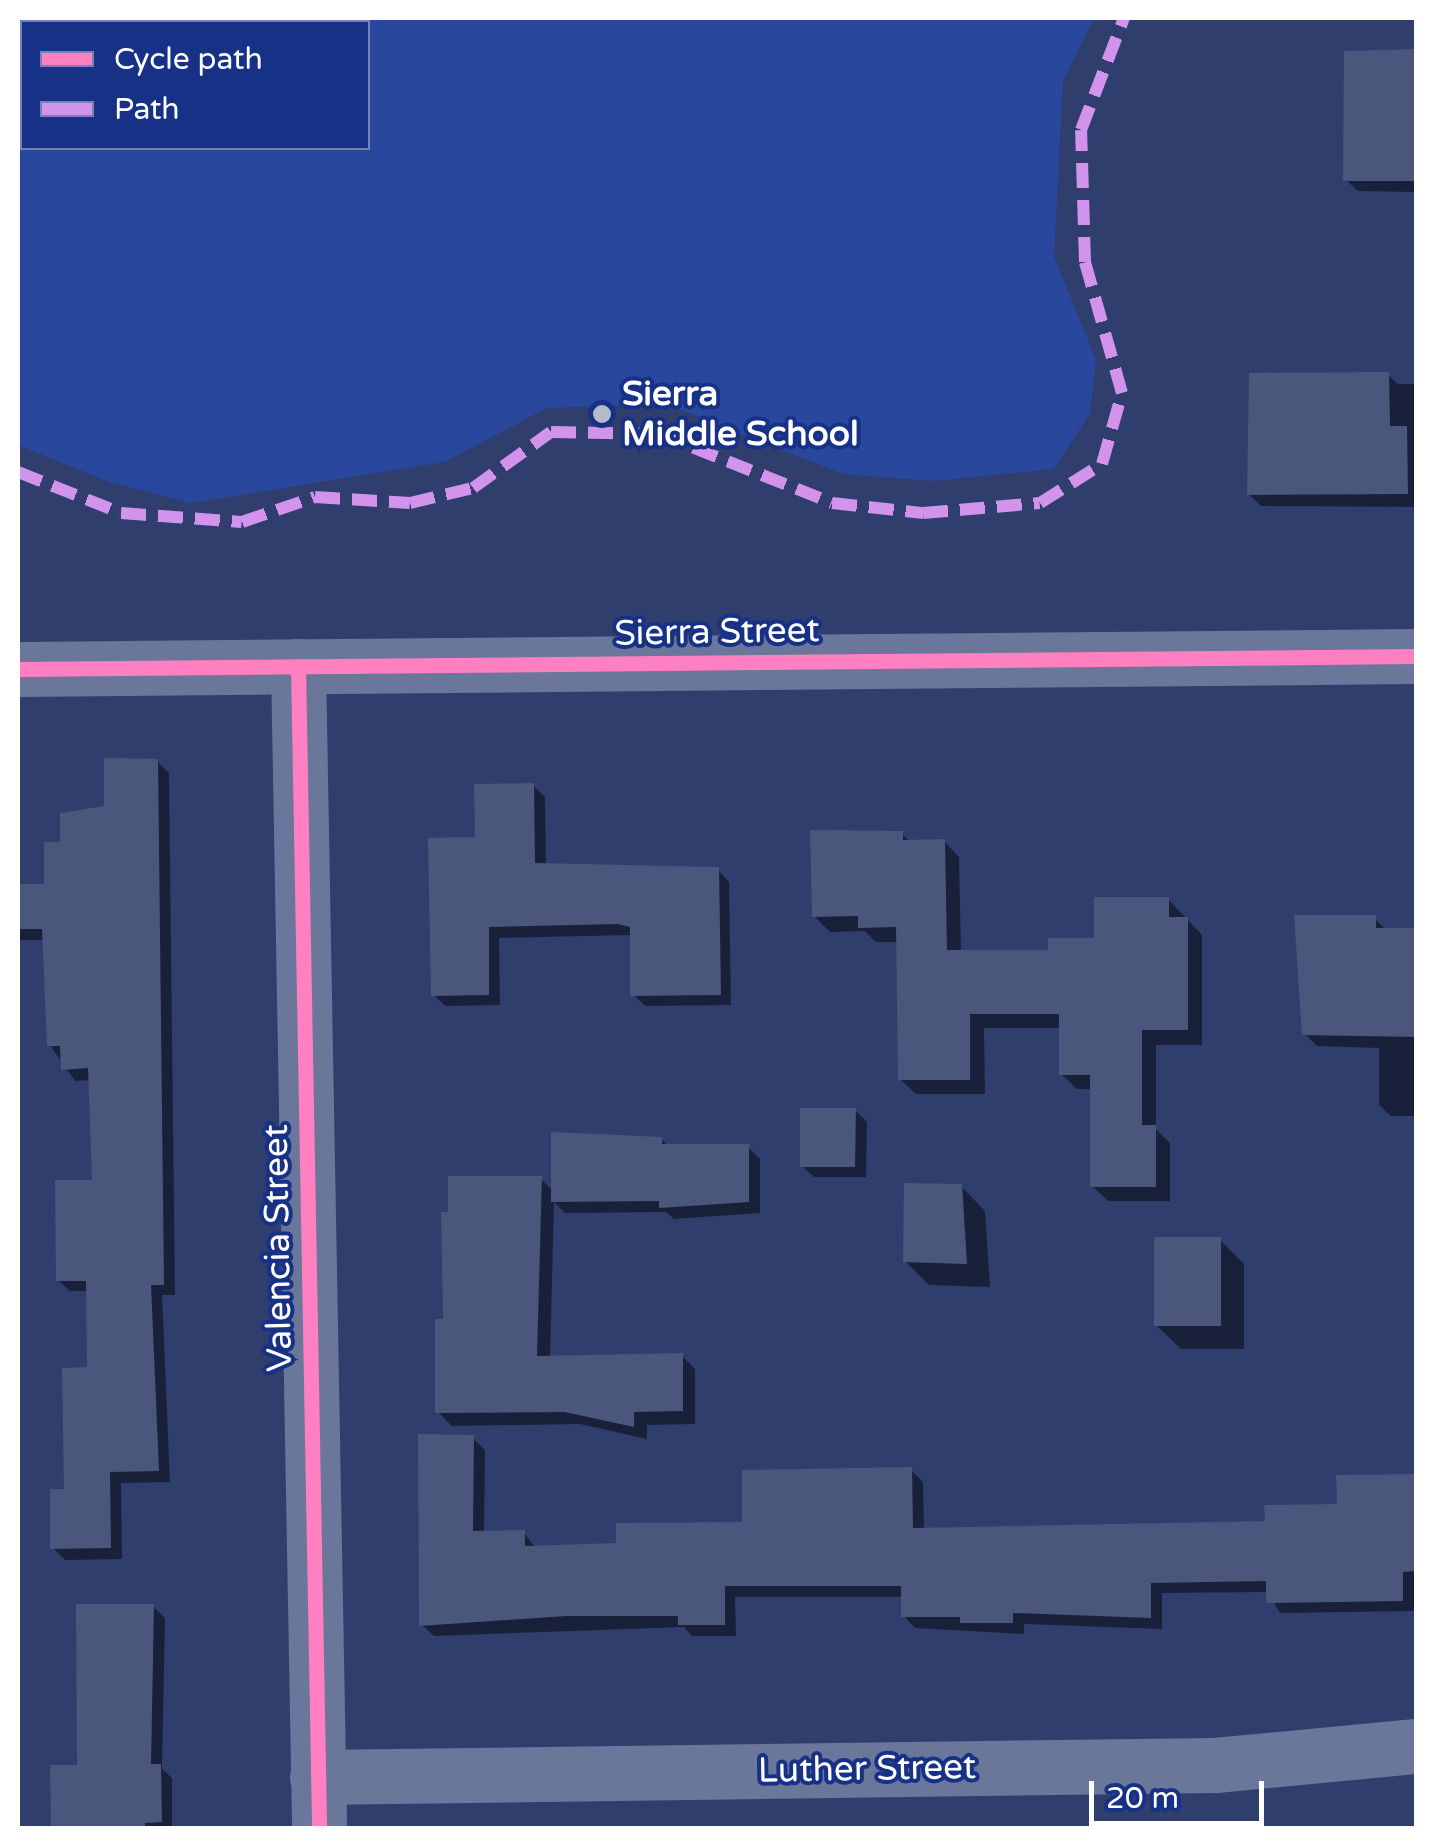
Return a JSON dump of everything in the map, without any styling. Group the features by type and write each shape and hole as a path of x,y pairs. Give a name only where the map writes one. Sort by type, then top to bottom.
{"street":[{"name":"Sierra Street","path":"18,668 1416,656"},
{"name":"Valencia Street","path":"298,666 318,1802"},
{"name":"Luther Street","path":"318,1802 1215,1765 1416,1746"}],"shaded area":[{"name":"Sierra Middle School","path":"18,18 1094,18 1063,81 1054,256 1096,360 1090,413 1054,469 933,481 843,474 666,404 547,408 445,462 191,503 112,483 18,445"}],"building":[{"path":"1416,49 1416,181 1343,181 1344,51"},
{"path":"1389,372 1390,426 1407,426 1408,494 1247,495 1249,373"},
{"path":"104,758 158,759 164,1285 151,1285 159,1471 110,1472 111,1548 50,1549 50,1489 64,1489 62,1368 87,1367 86,1281 56,1281 55,1180 92,1180 88,1068 61,1070 60,1046 47,1046 42,929 18,929 18,884 44,884 44,842 60,842 60,813 104,806"},
{"path":"534,783 535,863 719,867 721,995 630,996 630,927 618,924 489,927 489,995 431,996 428,838 475,837 474,784"},
{"path":"810,830 903,831 903,840 945,839 947,950 1048,950 1048,938 1094,938 1094,897 1169,897 1169,917 1188,917 1188,1030 1142,1030 1142,1125 1156,1125 1156,1187 1090,1187 1090,1075 1059,1075 1059,1014 970,1014 970,1080 898,1080 896,927 858,928 858,916 812,917"},
{"path":"1294,915 1376,915 1376,928 1416,928 1416,1037 1302,1035"},
{"path":"800,1108 856,1108 855,1167 800,1167"},
{"path":"551,1132 662,1137 662,1144 749,1144 749,1202 659,1208 659,1201 551,1202"},
{"path":"448,1176 542,1176 537,1356 683,1353 683,1411 634,1412 634,1427 565,1412 435,1413 435,1319 443,1319 441,1212 448,1212"},
{"path":"904,1183 962,1184 967,1264 903,1262"},
{"path":"1154,1237 1221,1237 1221,1326 1154,1326"},
{"path":"418,1434 474,1435 473,1531 525,1530 525,1546 616,1543 616,1523 742,1522 742,1470 912,1467 913,1528 1265,1521 1264,1505 1337,1504 1336,1475 1416,1474 1416,1571 1403,1572 1403,1601 1266,1603 1266,1581 1151,1583 1151,1618 1013,1613 1013,1623 960,1623 960,1617 901,1617 901,1586 725,1586 725,1625 678,1625 678,1616 566,1616 419,1626"},
{"path":"76,1604 154,1604 151,1764 161,1764 162,1822 145,1823 145,1828 51,1828 50,1765 77,1765"}],"marked path":[{"path":"18,472 121,513 242,522 315,497 410,503 473,488 551,432 659,434 832,503 923,513 1040,503 1102,464 1122,393 1085,262 1081,130 1124,18"}],"cycle path":[{"path":"18,669 1416,656"},
{"path":"298,666 319,1828"}],"place":[{"name":"Sierra Middle School","path":"602,414"}]}
